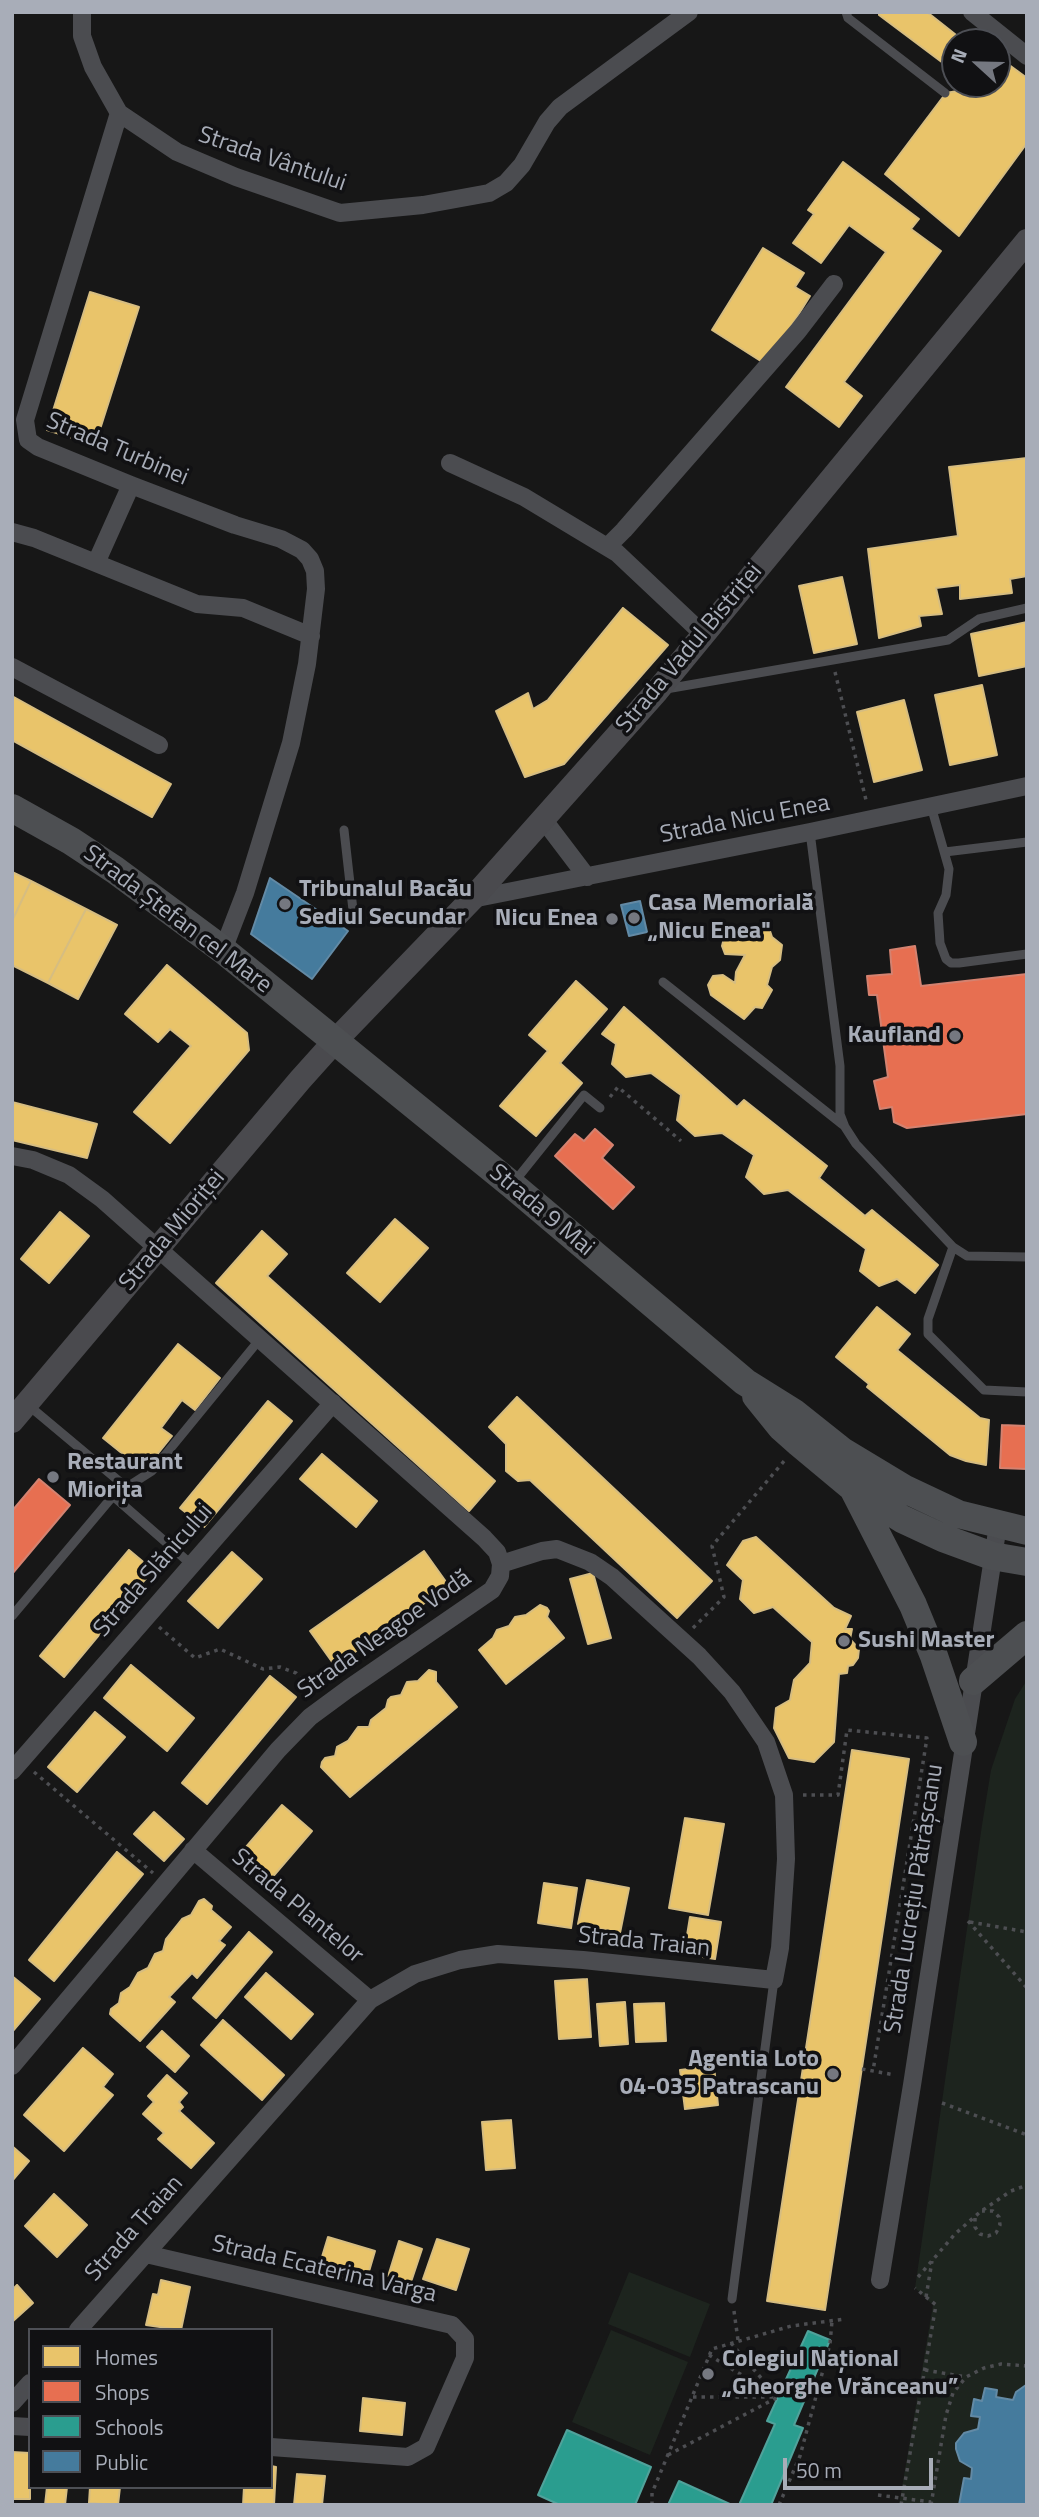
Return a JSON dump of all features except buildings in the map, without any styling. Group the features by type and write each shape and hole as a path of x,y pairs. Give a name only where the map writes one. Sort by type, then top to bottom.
{"main road":[{"name":"Strada Vadul Bistriței","path":"335,1041 472,899 657,691 1027,241"},
{"name":"Strada Ștefan cel Mare","path":"12,808 71,841 115,870 223,950 335,1041"},
{"name":"Strada 9 Mai","path":"335,1041 512,1185 745,1382 793,1412 842,1451 905,1489 958,1514 1027,1531"},
{"name":"Strada Mioriței","path":"19,1412 335,1041"},
{"name":"Strada 9 Mai","path":"745,1382 780,1427 853,1488 902,1519 943,1538 992,1556 1027,1562"},
{"path":"853,1488 913,1605 934,1656 963,1742"},
{"path":"973,1681 1027,1635"}],"street":[{"name":"Strada Vântului","path":"82,12 82,36 93,67 119,113 177,152 236,177 340,213 423,205 489,193 506,183 522,165 547,122 560,107 689,12"},
{"path":"972,12 1027,56"},
{"name":"Strada Turbinei","path":"119,113 24,420 28,440 38,447 131,485 235,525 281,539 302,550 310,559 316,580 310,636 291,743 245,894 223,950"},
{"path":"607,547 798,331 834,284"},
{"path":"450,463 524,497 617,553 704,635"},
{"path":"96,563 131,485"},
{"path":"12,532 34,538 197,604 243,608 310,636"},
{"path":"12,667 159,745"},
{"name":"Strada Nicu Enea","path":"472,899 1027,786"},
{"path":"543,820 587,877"},
{"name":"Strada Neagoe Vodă","path":"12,1156 33,1160 69,1175 102,1199 484,1538 497,1552 501,1564 500,1576 492,1590 310,1717 193,1850 12,2066"},
{"name":"Strada Slănicului","path":"17,1766 332,1404"},
{"name":"Strada Lucrețiu Pătrășcanu","path":"880,2280 998,1525"},
{"path":"501,1564 557,1549 577,1555 612,1577 681,1640 732,1692 766,1742 784,1795 786,1859 774,1980"},
{"name":"Strada Plantelor","path":"193,1850 370,2000"},
{"name":"Strada Traian","path":"80,2328 370,2000 415,1974 498,1954 774,1980"},
{"name":"Strada Ecaterina Varga","path":"146,2253 452,2325 465,2339 465,2358 426,2447 408,2457 273,2447"},
{"path":"12,2403 28,2385"}],"lane":[{"path":"846,12 848,18 941,90"},
{"path":"657,691 948,640 979,619 1027,608"},
{"path":"931,806 945,852 949,881 939,913 940,943 946,959 951,963 959,963 1027,954"},
{"path":"344,830 353,910"},
{"path":"810,832 840,1066 840,1114 845,1126 856,1143 953,1247 967,1256 1027,1257"},
{"path":"945,852 1027,842"},
{"path":"663,982 845,1126"},
{"path":"512,1185 584,1095 600,1108"},
{"path":"953,1247 928,1319 928,1334 984,1390 1027,1392"},
{"path":"12,1616 113,1496 152,1471 260,1339"},
{"path":"19,1412 126,1488"},
{"path":"113,1496 192,1565"},
{"path":"732,2299 774,1980"}],"path":[{"path":"832,660 871,819"},
{"path":"600,1108 618,1087 681,1141"},
{"path":"681,1640 724,1597 712,1546 799,1443"},
{"path":"147,1616 195,1658 220,1649 263,1669 280,1667 296,1673 325,1706"},
{"path":"784,1795 838,1795 847,1730 928,1738 873,2071"},
{"path":"17,1766 165,1884"},
{"path":"902,1895 923,1898"},
{"path":"1027,1932 968,1921 1027,1988"},
{"path":"888,1984 910,1988"},
{"path":"764,2056 804,2060"},
{"path":"862,2069 895,2075"},
{"path":"942,2103 1027,2135"},
{"path":"918,2277 932,2259 979,2213 1011,2191 1027,2185"},
{"path":"989,2210 996,2213 1000,2221 996,2233 988,2236 977,2231 974,2223 979,2213 989,2210"},
{"path":"926,2297 932,2259"},
{"path":"901,2505 936,2305 915,2288"},
{"path":"732,2299 738,2340"},
{"path":"652,2505 652,2493 712,2349 791,2326 845,2319"},
{"path":"779,2505 800,2456 830,2344 832,2321"},
{"path":"730,2343 778,2397"},
{"path":"709,2356 778,2397"},
{"path":"878,2495 931,2503 949,2403 966,2377 984,2368 1001,2364 1027,2366"},
{"path":"925,2370 966,2377"},
{"path":"692,2398 778,2397"},
{"path":"668,2455 778,2397"}],"shaded area":[{"path":"1027,1680 1027,2505 899,2505 933,2305 915,2288 982,1825 991,1770 1015,1699"},
{"path":"629,2272 710,2304 690,2357 608,2324"},
{"path":"611,2330 688,2362 650,2455 572,2422"}],"place":[{"name":"Tribunalul Bacău Sediul Secundar","path":"285,904"},
{"name":"Casa Memorială „Nicu Enea\"","path":"634,918"},
{"name":"Nicu Enea","path":"612,919"},
{"name":"Kaufland","path":"955,1036"},
{"name":"Restaurant Miorița","path":"53,1477"},
{"name":"Sushi Master","path":"844,1641"},
{"name":"Agentia Loto 04-035 Patrascanu","path":"833,2074"},
{"name":"Colegiul Național „Gheorghe Vrănceanu”","path":"708,2374"}]}
